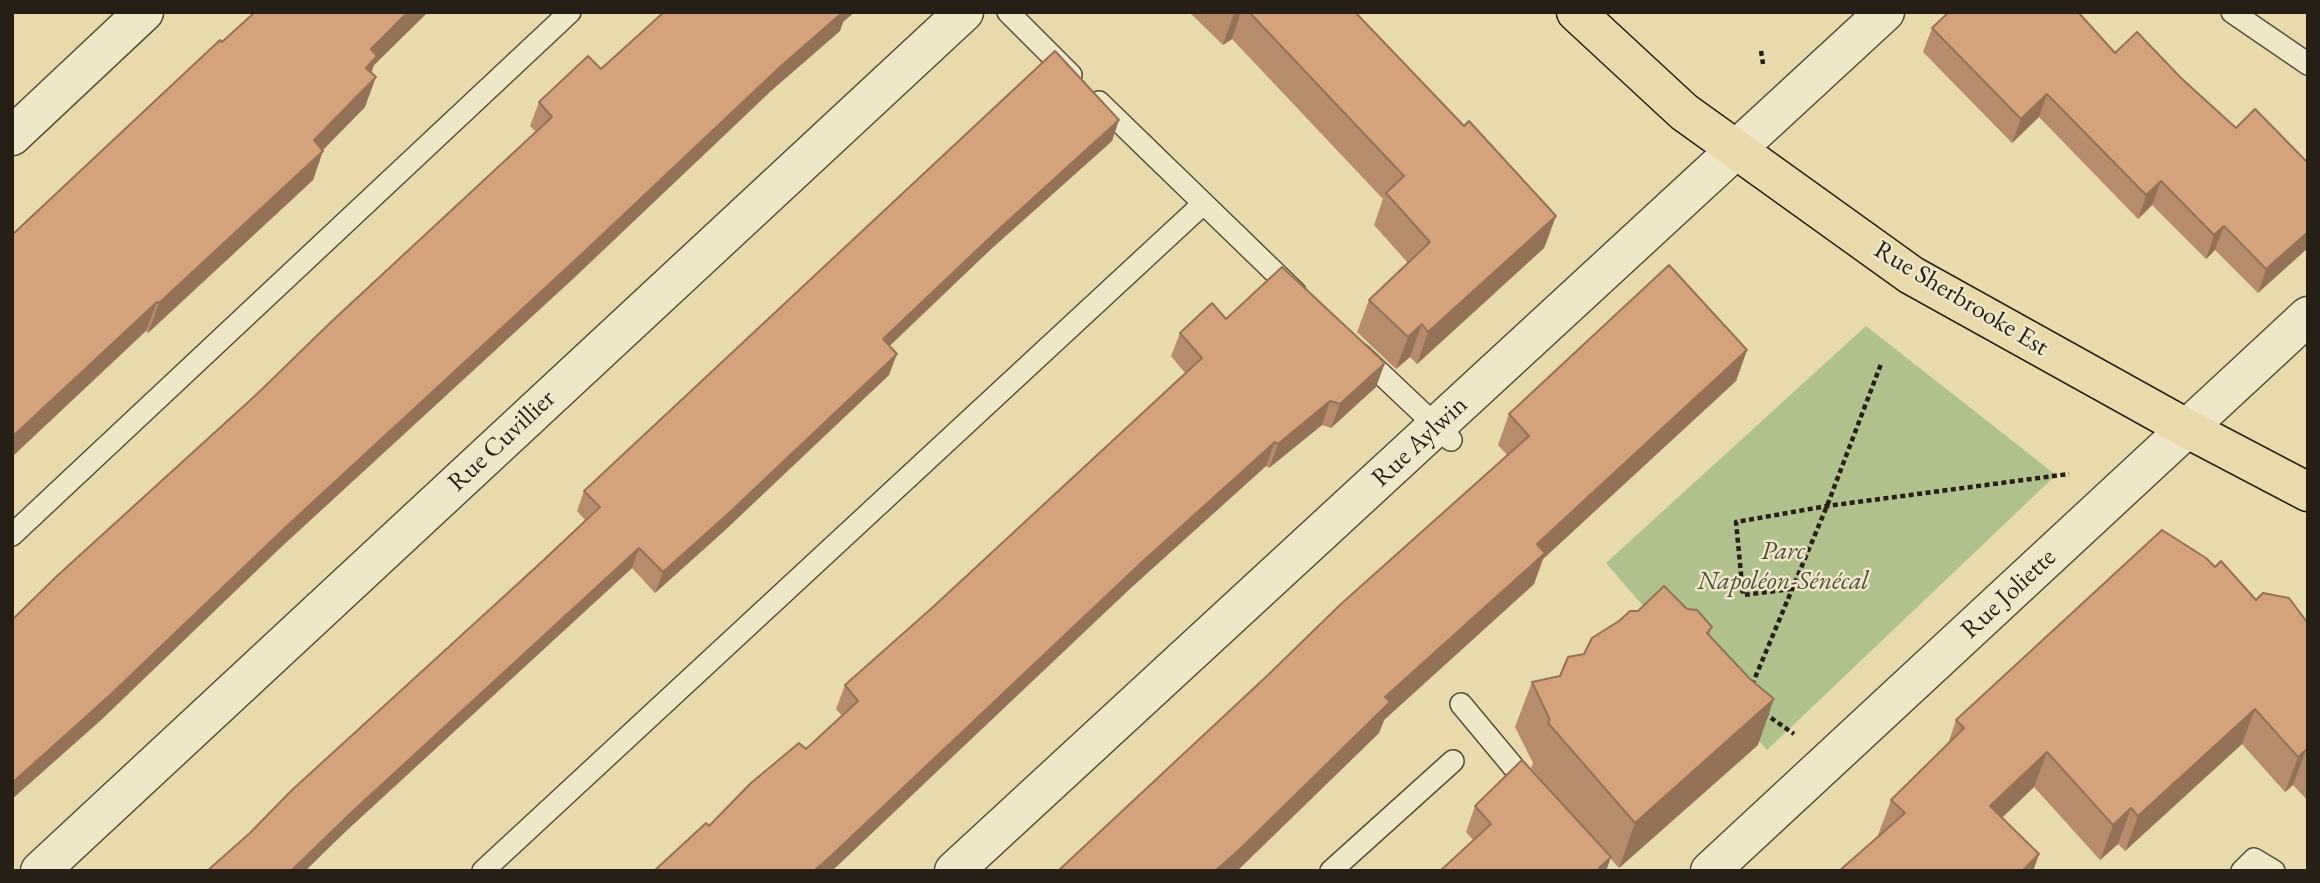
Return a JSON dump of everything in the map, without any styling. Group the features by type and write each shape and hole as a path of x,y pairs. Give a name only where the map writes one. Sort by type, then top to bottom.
{"main road":[{"name":"Rue Sherbrooke Est","path":"1576,12 1684,112 1911,275 2188,429 2308,492"}],"street":[{"path":"12,136 144,12"},
{"name":"Rue Cuvillier","path":"40,871 964,12"},
{"name":"Rue Aylwin","path":"954,871 1444,433 1736,150 1885,12"},
{"name":"Rue Joliette","path":"1710,871 2308,316"}],"lane":[{"path":"12,535 570,12"},
{"path":"1008,12 1312,308"},
{"path":"2243,15 2308,64"},
{"path":"483,871 1203,204"},
{"path":"1342,337 1444,433"},
{"path":"1461,704 1544,803"},
{"path":"1331,871 1453,761"},
{"path":"2242,871 2254,859 2274,871"}],"path":[{"path":"1750,690 1828,506 1881,364"},
{"path":"1793,589 1743,596 1736,522 1828,506 2076,474"},
{"path":"1758,709 1784,727"}],"green space":[{"name":"Parc Napoléon-Sénécal","path":"1866,326 2056,475 1767,750 1606,563"}],"building":[{"path":"255,12 408,12 371,49 377,56 366,68 376,77 314,140 323,151 12,437 12,235 220,40 222,42"},
{"path":"664,12 843,12 781,66 288,525 109,696 12,783 12,620 552,117 539,102 588,56 601,69"},
{"path":"1249,12 1355,12 1464,126 1469,121 1556,216 1428,332 1422,324 1408,337 1369,300 1430,242 1386,193 1404,176"},
{"path":"1949,12 2078,12 2115,53 2137,32 2181,78 2236,128 2255,109 2308,163 2308,232 2266,269 2224,226 2214,235 2161,181 2146,195 2047,94 2021,119 1932,28"},
{"path":"1055,51 1119,120 883,339 897,354 663,572 639,548 291,871 207,871 600,507 584,491"},
{"path":"1669,265 1747,350 1537,544 1545,553 1385,697 1390,702 1215,871 1058,871 1341,604 1529,436 1509,414"},
{"path":"1282,267 1385,363 1340,404 1330,401 1278,444 1275,442 1142,562 814,871 654,871 706,823 709,826 751,783 799,743 806,749 858,701 845,685 1202,358 1180,333 1212,303 1226,319"},
{"path":"2162,530 2206,558 2215,567 2221,561 2256,600 2263,593 2289,598 2308,621 2308,751 2298,757 2255,709 2138,816 2131,808 2113,825 2047,752 1990,806 2039,854 2022,871 1839,871 1905,813 1891,800 1964,728 1956,720"},
{"path":"1664,586 1687,609 1697,610 1712,627 1707,633 1750,679 1774,699 1635,823 1548,723 1550,720 1532,682 1560,676 1568,657 1584,654 1592,638 1630,611 1638,611"},
{"path":"1522,760 1611,857 1599,868 1602,871 1440,871 1491,824 1475,806"}]}
